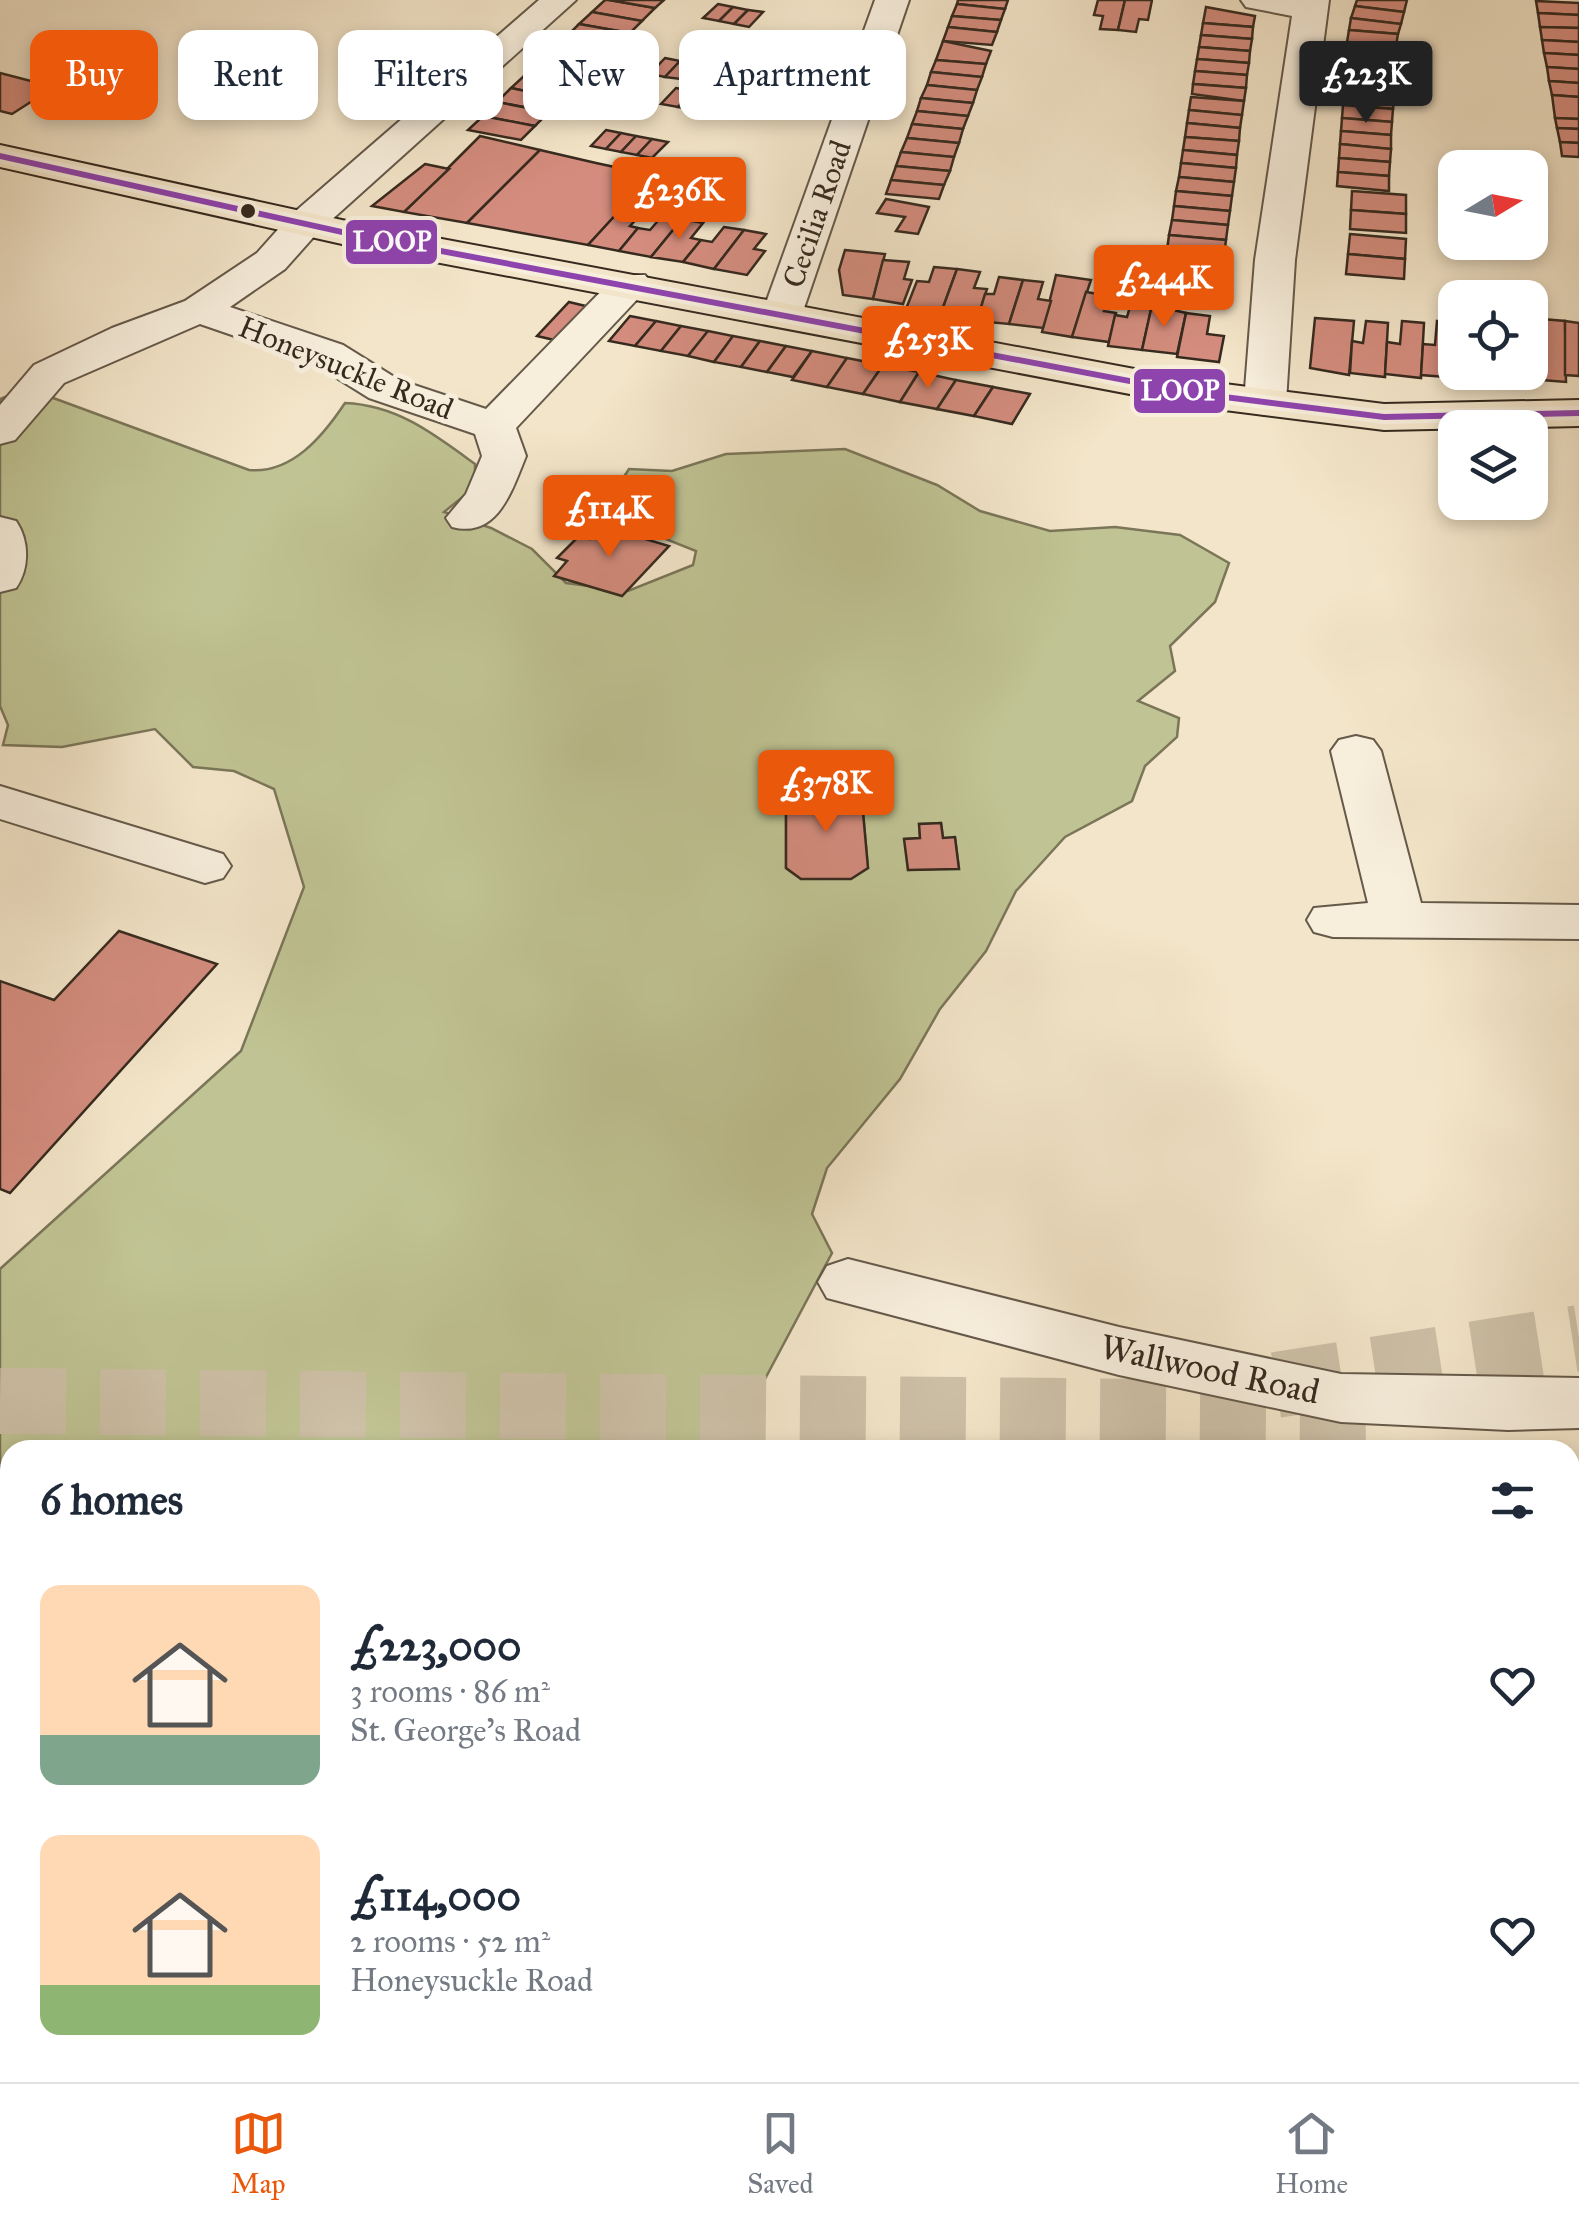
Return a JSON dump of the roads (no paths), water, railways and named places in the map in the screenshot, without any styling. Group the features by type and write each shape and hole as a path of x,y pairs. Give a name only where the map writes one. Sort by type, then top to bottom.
{"main road":[{"path":"0,156 304,224 1193,393 1384,417 1579,412"}],"street":[{"name":"Honeysuckle Road","path":"0,430 49,374 126,337 199,310 271,261 304,224 559,0"},
{"name":"Cecilia Road","path":"782,314 892,0"},
{"path":"1258,0 1310,4 1275,260 1265,402"},
{"name":"Honeysuckle Road","path":"494,426 632,284"},
{"name":"Honeysuckle Road","path":"199,310 328,354 384,390 494,426"},
{"name":"Honeysuckle Road","path":"468,518 486,498 504,456 494,426"},
{"path":"0,530 4,565 0,578"},
{"path":"1356,751 1399,921"},
{"path":"0,802 205,866"},
{"path":"1334,920 1579,922"},
{"name":"Wallwood Road","path":"848,1282 1119,1351 1340,1398 1508,1405 1579,1403"}],"tunnel":[{"path":"1276,1385 1579,1338"},
{"path":"0,1401 1377,1414"}]}
